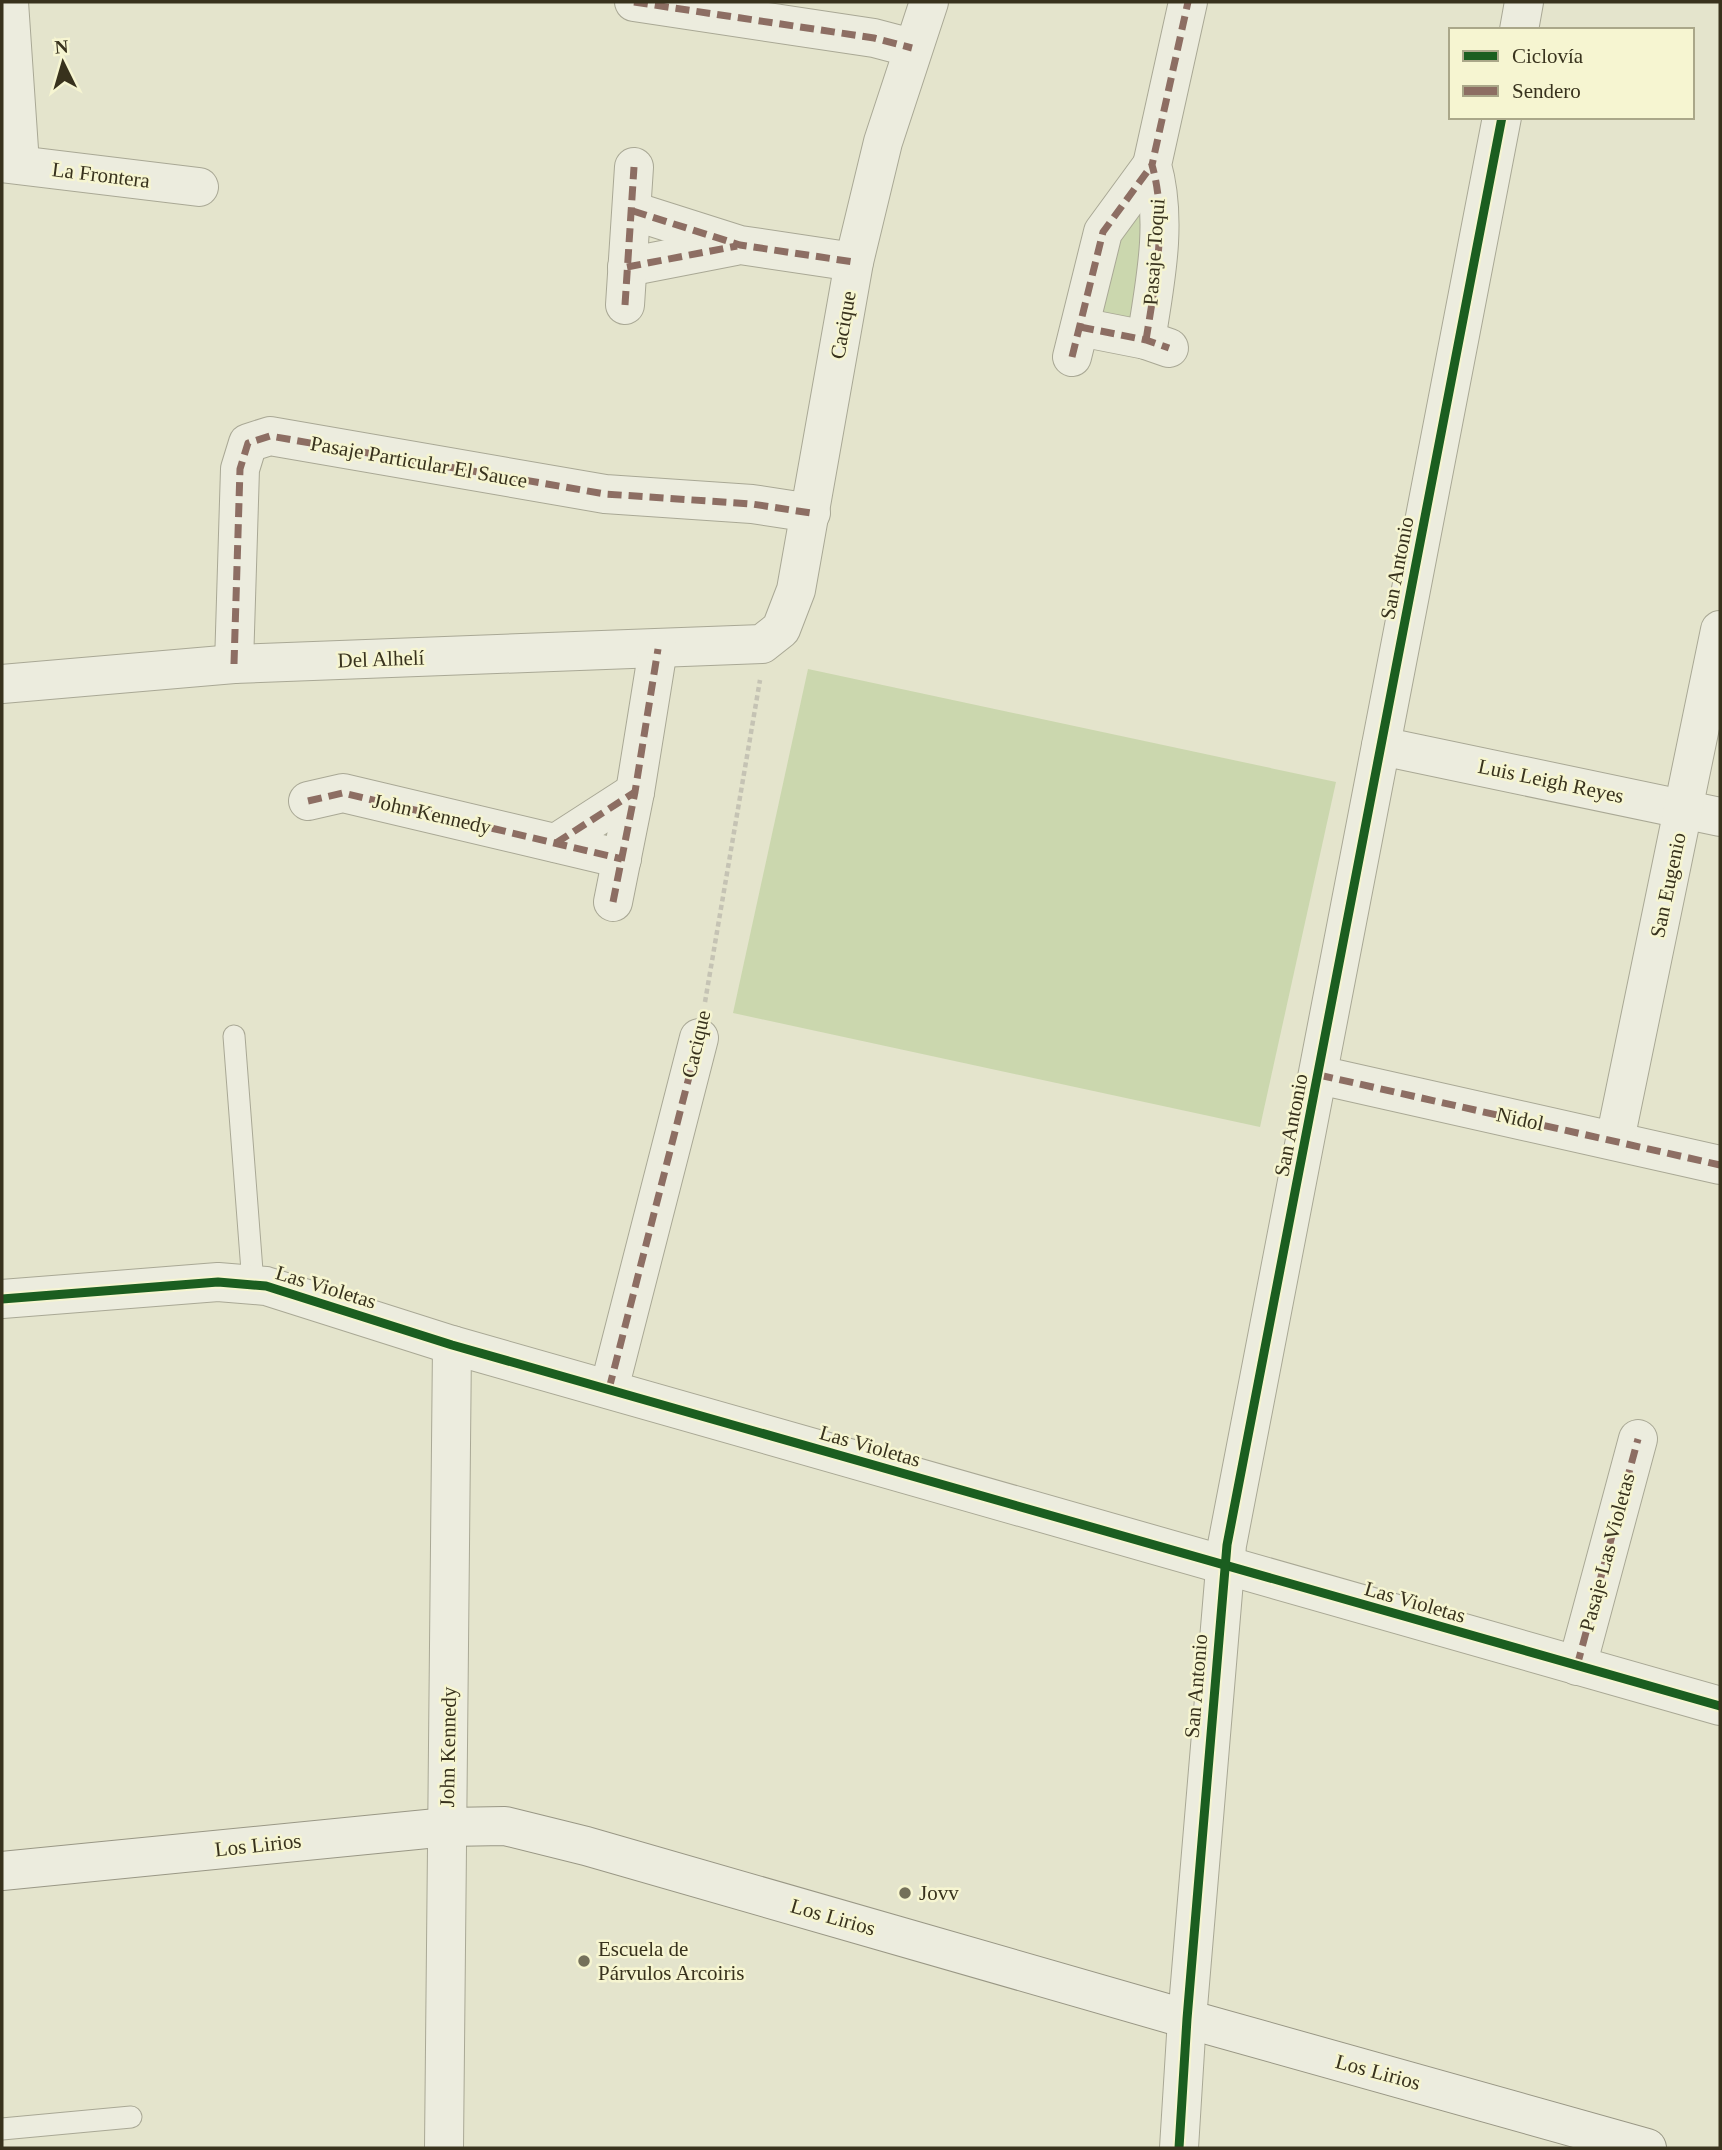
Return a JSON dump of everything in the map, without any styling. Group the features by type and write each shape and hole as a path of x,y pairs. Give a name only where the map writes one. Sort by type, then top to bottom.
{"street":[{"path":"9,2 11,164"},
{"path":"634,2 874,38 912,48"},
{"name":"Cacique","path":"762,644 781,629 796,590 854,262 883,142 929,2"},
{"name":"Pasaje Toqui","path":"1152,165 1158,187 1158,344 1076,342 1103,232 1152,165 1188,2"},
{"path":"1519,28 1524,2"},
{"name":"San Antonio","path":"1179,2148 1223,1566 1502,119"},
{"name":"La Frontera","path":"11,164 199,187"},
{"path":"625,305 634,167"},
{"path":"633,211 740,245 854,262"},
{"path":"628,267 740,245"},
{"name":"Pasaje Particular El Sauce","path":"234,664 240,469 248,443 270,436 605,494 751,504 811,513"},
{"name":"San Eugenio","path":"1615,1140 1702,812 1720,630"},
{"name":"Del Alhelí","path":"2,684 234,664 762,644"},
{"path":"614,902 658,649"},
{"name":"Luis Leigh Reyes","path":"1381,746 1702,812"},
{"path":"556,843 635,792"},
{"name":"John Kennedy","path":"308,801 343,793 622,859"},
{"name":"Cacique","path":"609,1389 699,1038"},
{"name":"Nidol","path":"1319,1075 1720,1165"},
{"name":"Las Violetas","path":"2,1299 218,1282 266,1286 452,1345 1720,1706"},
{"name":"John Kennedy","path":"444,2148 452,1345"},
{"name":"Pasaje Las Violetas","path":"1577,1666 1638,1438"},
{"name":"Los Lirios","path":"2,1871 447,1827 505,1826 586,1846 1647,2148"}],"lane":[{"path":"234,1036 253,1284"},
{"path":"2,2129 131,2118"}],"green space":[{"path":"1139,207 1145,257 1130,322 1098,313 1112,240"},
{"path":"808,669 1336,782 1260,1127 733,1013"}],"marked path":[{"path":"634,2 874,38 912,48"},
{"path":"1146,340 1160,230 1157,186 1152,165 1188,2"},
{"path":"1072,357 1103,232 1152,165"},
{"path":"625,305 634,167"},
{"path":"633,211 740,245 854,262"},
{"path":"627,267 737,246"},
{"path":"1080,327 1146,340 1169,348"},
{"path":"234,664 240,469 248,443 270,436 605,494 752,504 811,513"},
{"path":"613,902 635,792 658,649"},
{"path":"556,843 635,792"},
{"path":"308,801 343,793 622,859"},
{"path":"609,1389 699,1038"},
{"path":"1319,1075 1720,1165"},
{"path":"1577,1666 1638,1439"}],"cycle path":[{"path":"1179,2148 1187,2019 1227,1545 1502,119"},
{"path":"2,1299 218,1282 266,1286 452,1345 1720,1706"}],"place":[{"name":"Jovv","path":"905,1893"},
{"name":"Escuela de Párvulos Arcoiris","path":"584,1961"}]}
